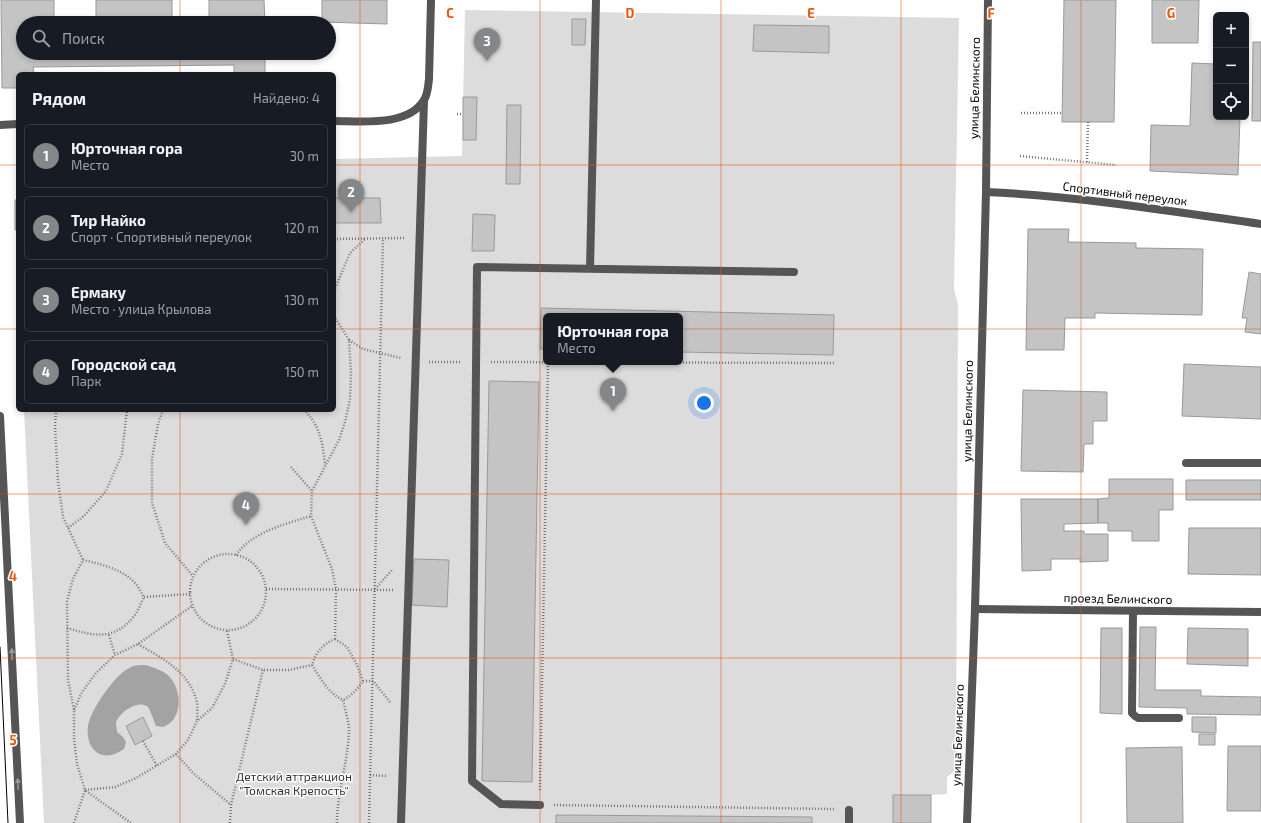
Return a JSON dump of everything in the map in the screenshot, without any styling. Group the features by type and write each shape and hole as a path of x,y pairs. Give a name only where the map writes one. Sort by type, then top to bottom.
{"street":[{"path":"401,823 419,238 424,101 428,91 429,79 431,0"},
{"path":"590,269 596,0"},
{"name":"улица Белинского","path":"967,823 975,609 986,192 988,0"},
{"path":"336,121 387,121 404,116 415,110 424,101"},
{"path":"0,124 16,124"},
{"name":"Спортивный переулок","path":"986,192 1019,193 1111,203 1261,224"},
{"path":"540,805 501,804 472,781 477,267 794,272"},
{"path":"0,416 20,823"},
{"path":"1186,463 1261,463"},
{"name":"проезд Белинского","path":"975,609 1261,612"},
{"path":"1132,611 1132,713 1138,718 1179,718"},
{"path":"849,810 849,823"}],"path":[{"path":"1021,113 1062,113"},
{"path":"457,114 463,114"},
{"path":"1087,162 1088,122"},
{"path":"1020,156 1116,165"},
{"path":"369,823 383,238"},
{"path":"336,239 419,238"},
{"path":"336,286 350,253 365,239"},
{"path":"335,639 336,589 332,569 311,516 312,491 338,440 345,422 350,399 351,373 349,340 336,319"},
{"path":"462,362 543,363"},
{"path":"683,363 836,363"},
{"path":"548,365 540,805 849,810"},
{"path":"56,412 55,426 58,481 64,517 83,560"},
{"path":"68,528 84,516 106,491 122,454 127,412"},
{"path":"162,412 158,424 152,459 152,503 165,543 193,576"},
{"path":"306,412 317,427 323,442 325,465"},
{"path":"291,467 312,491"},
{"path":"236,555 242,547 253,538 291,522 311,516"},
{"path":"374,589 410,552"},
{"path":"223,554 236,555 247,559 257,567 263,577 266,589 265,602 260,614 251,623 240,629 226,631 215,628 206,623 197,615 192,606 190,585 193,576 200,566 211,558 223,554"},
{"path":"83,560 103,565 122,573 135,583 144,597"},
{"path":"74,823 85,790 77,764 74,738 74,710 68,680 67,628 68,601 73,579 83,560"},
{"path":"266,589 408,590"},
{"path":"144,597 190,594"},
{"path":"67,628 89,635 109,635 124,628 134,616 144,597"},
{"path":"74,710 82,692 96,673 115,656 138,644 192,606"},
{"path":"197,720 212,708 225,684 233,659 226,631"},
{"path":"109,635 115,656"},
{"path":"312,665 315,656 325,643 335,639"},
{"path":"335,639 347,646 363,681"},
{"path":"85,790 115,787 136,778 157,766 176,754 188,740 197,720 197,702 188,681 171,663 138,644"},
{"path":"233,659 263,670 289,670 312,665"},
{"path":"312,665 328,689 343,700 349,729 346,765 337,823"},
{"path":"230,823 230,805 263,670"},
{"path":"363,681 372,681"},
{"path":"343,700 352,695 363,681"},
{"path":"372,681 404,721"},
{"path":"143,741 157,766"},
{"path":"176,754 193,773 230,805"},
{"path":"85,790 131,823"}],"green space":[{"name":"Детский аттракцион \"Томская Крепость\"","path":"465,10 959,18 954,289 958,305 956,770 947,777 947,794 931,795 931,823 44,823 24,412 336,412 336,159 462,156"},
{"path":"15,200 16,200 16,231"}],"shaded area":[{"path":"146,665 164,672 169,676 175,686 179,703 176,715 167,725 163,727 156,726 147,706 138,705 129,708 121,714 116,722 117,732 126,742 124,749 109,755 103,755 97,752 89,742 88,726 99,702 111,684 125,671 134,666"}],"building":[{"path":"1,0 54,0 54,16 16,16 16,60 265,60 265,72 234,72 234,65 33,67 34,72 16,72 16,88 2,88"},
{"path":"96,0 172,0 172,16 96,16"},
{"path":"209,0 264,0 265,16 209,16"},
{"path":"322,0 387,0 387,24 336,22 336,16 322,16"},
{"path":"1064,0 1116,0 1114,122 1062,122"},
{"path":"1152,0 1199,0 1198,43 1152,43"},
{"path":"572,19 586,19 585,45 572,45"},
{"path":"754,25 829,26 829,53 753,51"},
{"path":"1253,42 1261,42 1261,121 1252,121"},
{"path":"1192,63 1213,64 1213,120 1240,120 1238,175 1150,171 1151,125 1190,126"},
{"path":"463,97 477,97 476,140 463,140"},
{"path":"507,105 521,105 520,184 506,184"},
{"path":"336,198 380,198 381,223 336,223"},
{"path":"15,200 16,200 16,230"},
{"path":"473,214 495,215 494,251 472,251"},
{"path":"1028,229 1069,229 1068,242 1136,243 1136,248 1203,249 1202,315 1095,313 1095,318 1065,318 1064,350 1026,350"},
{"path":"1249,272 1261,274 1261,334 1245,332 1247,318 1242,318"},
{"path":"541,308 834,315 833,355 683,352 683,313 543,313 543,349 540,349"},
{"path":"1184,364 1261,367 1261,419 1182,416"},
{"path":"489,381 539,382 532,782 482,781"},
{"path":"1023,390 1107,392 1107,421 1093,421 1093,444 1084,444 1083,472 1021,471"},
{"path":"1109,479 1173,479 1173,510 1159,510 1159,541 1132,541 1132,531 1108,531 1108,523 1098,523 1098,499 1109,498"},
{"path":"1186,480 1261,480 1261,500 1186,500"},
{"path":"1021,499 1098,499 1098,523 1064,524 1064,531 1084,531 1084,534 1108,534 1108,561 1080,562 1080,559 1051,559 1051,570 1022,571"},
{"path":"1189,528 1261,528 1261,575 1188,574"},
{"path":"414,559 449,560 447,607 412,605"},
{"path":"1140,627 1156,627 1155,690 1201,690 1201,696 1261,697 1261,715 1187,714 1187,708 1139,707"},
{"path":"1101,628 1122,628 1122,714 1100,713"},
{"path":"1188,628 1248,629 1248,666 1187,664"},
{"path":"143,717 152,736 135,745 126,726"},
{"path":"1192,717 1216,717 1216,733 1192,732"},
{"path":"1199,734 1215,734 1215,745 1199,745"},
{"path":"1228,746 1261,746 1261,811 1227,811"},
{"path":"1182,747 1183,823 1127,823 1126,748"},
{"path":"893,795 931,795 931,823 893,823"},
{"path":"556,815 812,817 812,823 556,823"}],"tram line":[{"path":"0,647 8,823"}],"place":[{"name":"Ермаку","path":"487,61"},
{"name":"Тир Найко","path":"351,212"},
{"name":"Юрточная гора","path":"613,411"},
{"name":"Городской сад","path":"246,525"}]}
